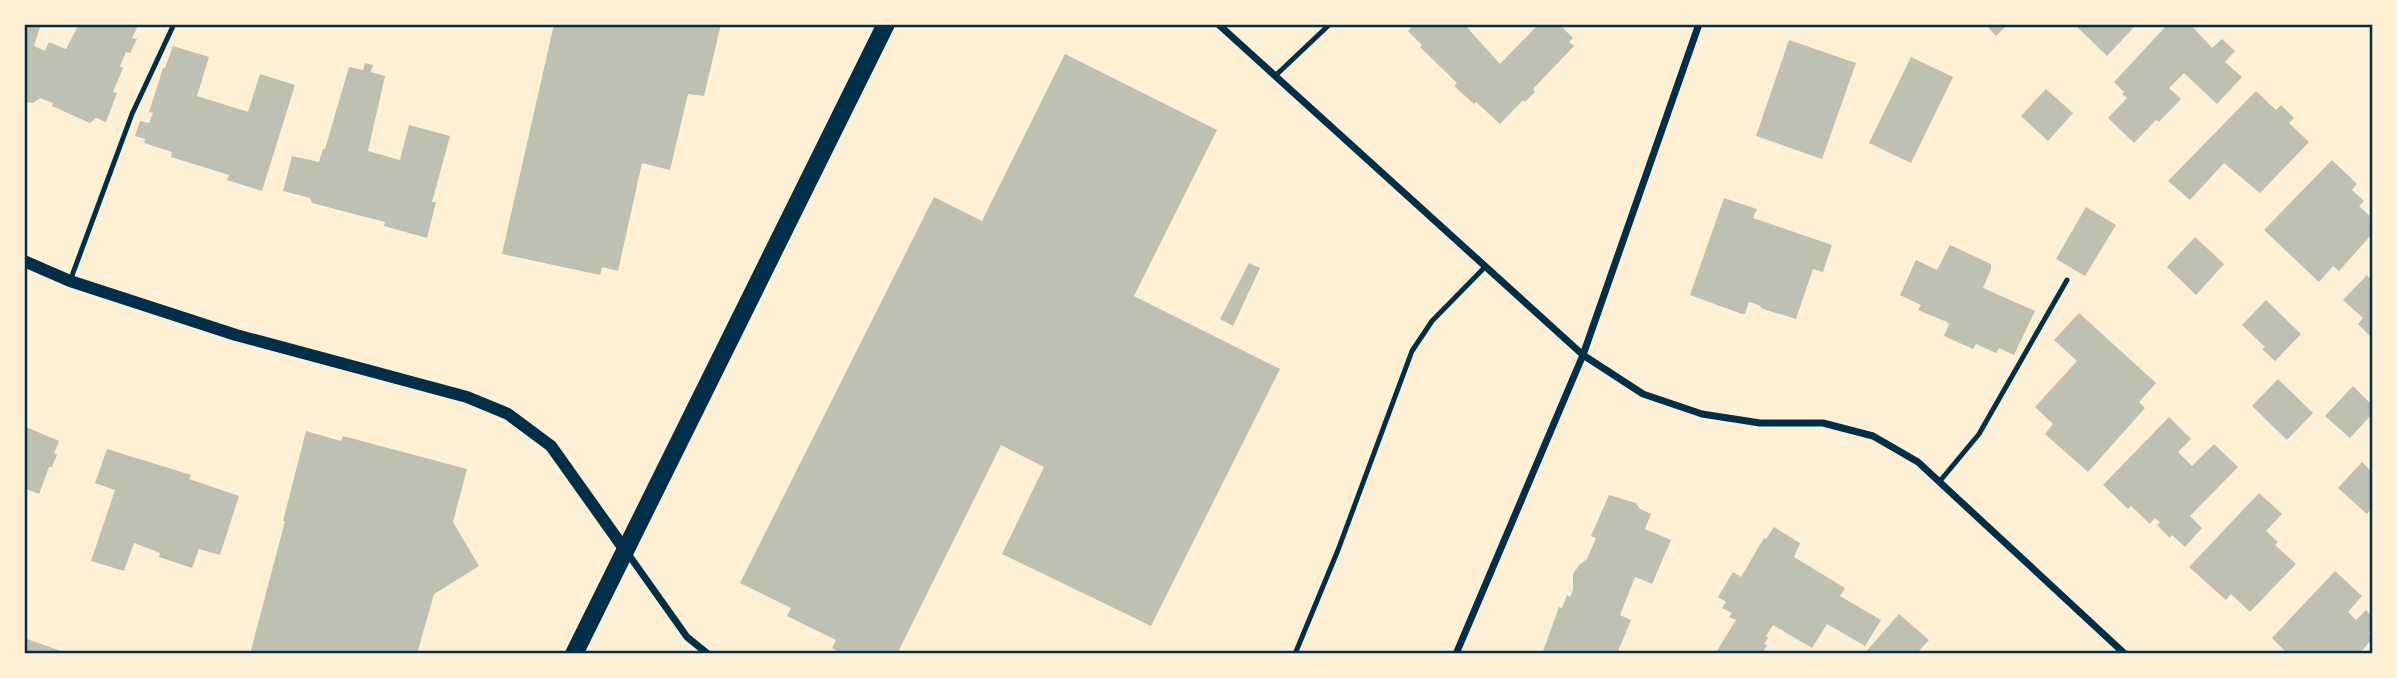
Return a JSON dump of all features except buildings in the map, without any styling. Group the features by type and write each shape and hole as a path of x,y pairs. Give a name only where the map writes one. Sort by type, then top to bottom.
{"main road":[{"path":"573,653 886,24"}],"street":[{"path":"1218,24 1583,355 1643,394 1702,414 1760,423 1824,423 1873,436 1918,462 2125,653"},
{"path":"1455,653 1583,355 1699,24"},
{"path":"24,261 69,281 236,335 467,397 508,414 551,446 687,637 708,653"}],"lane":[{"path":"69,281 132,114 174,24"},
{"path":"1275,76 1330,24"},
{"path":"1295,653 1338,550 1412,351 1432,321 1486,267"},
{"path":"1940,481 1979,434 2067,280"}]}
